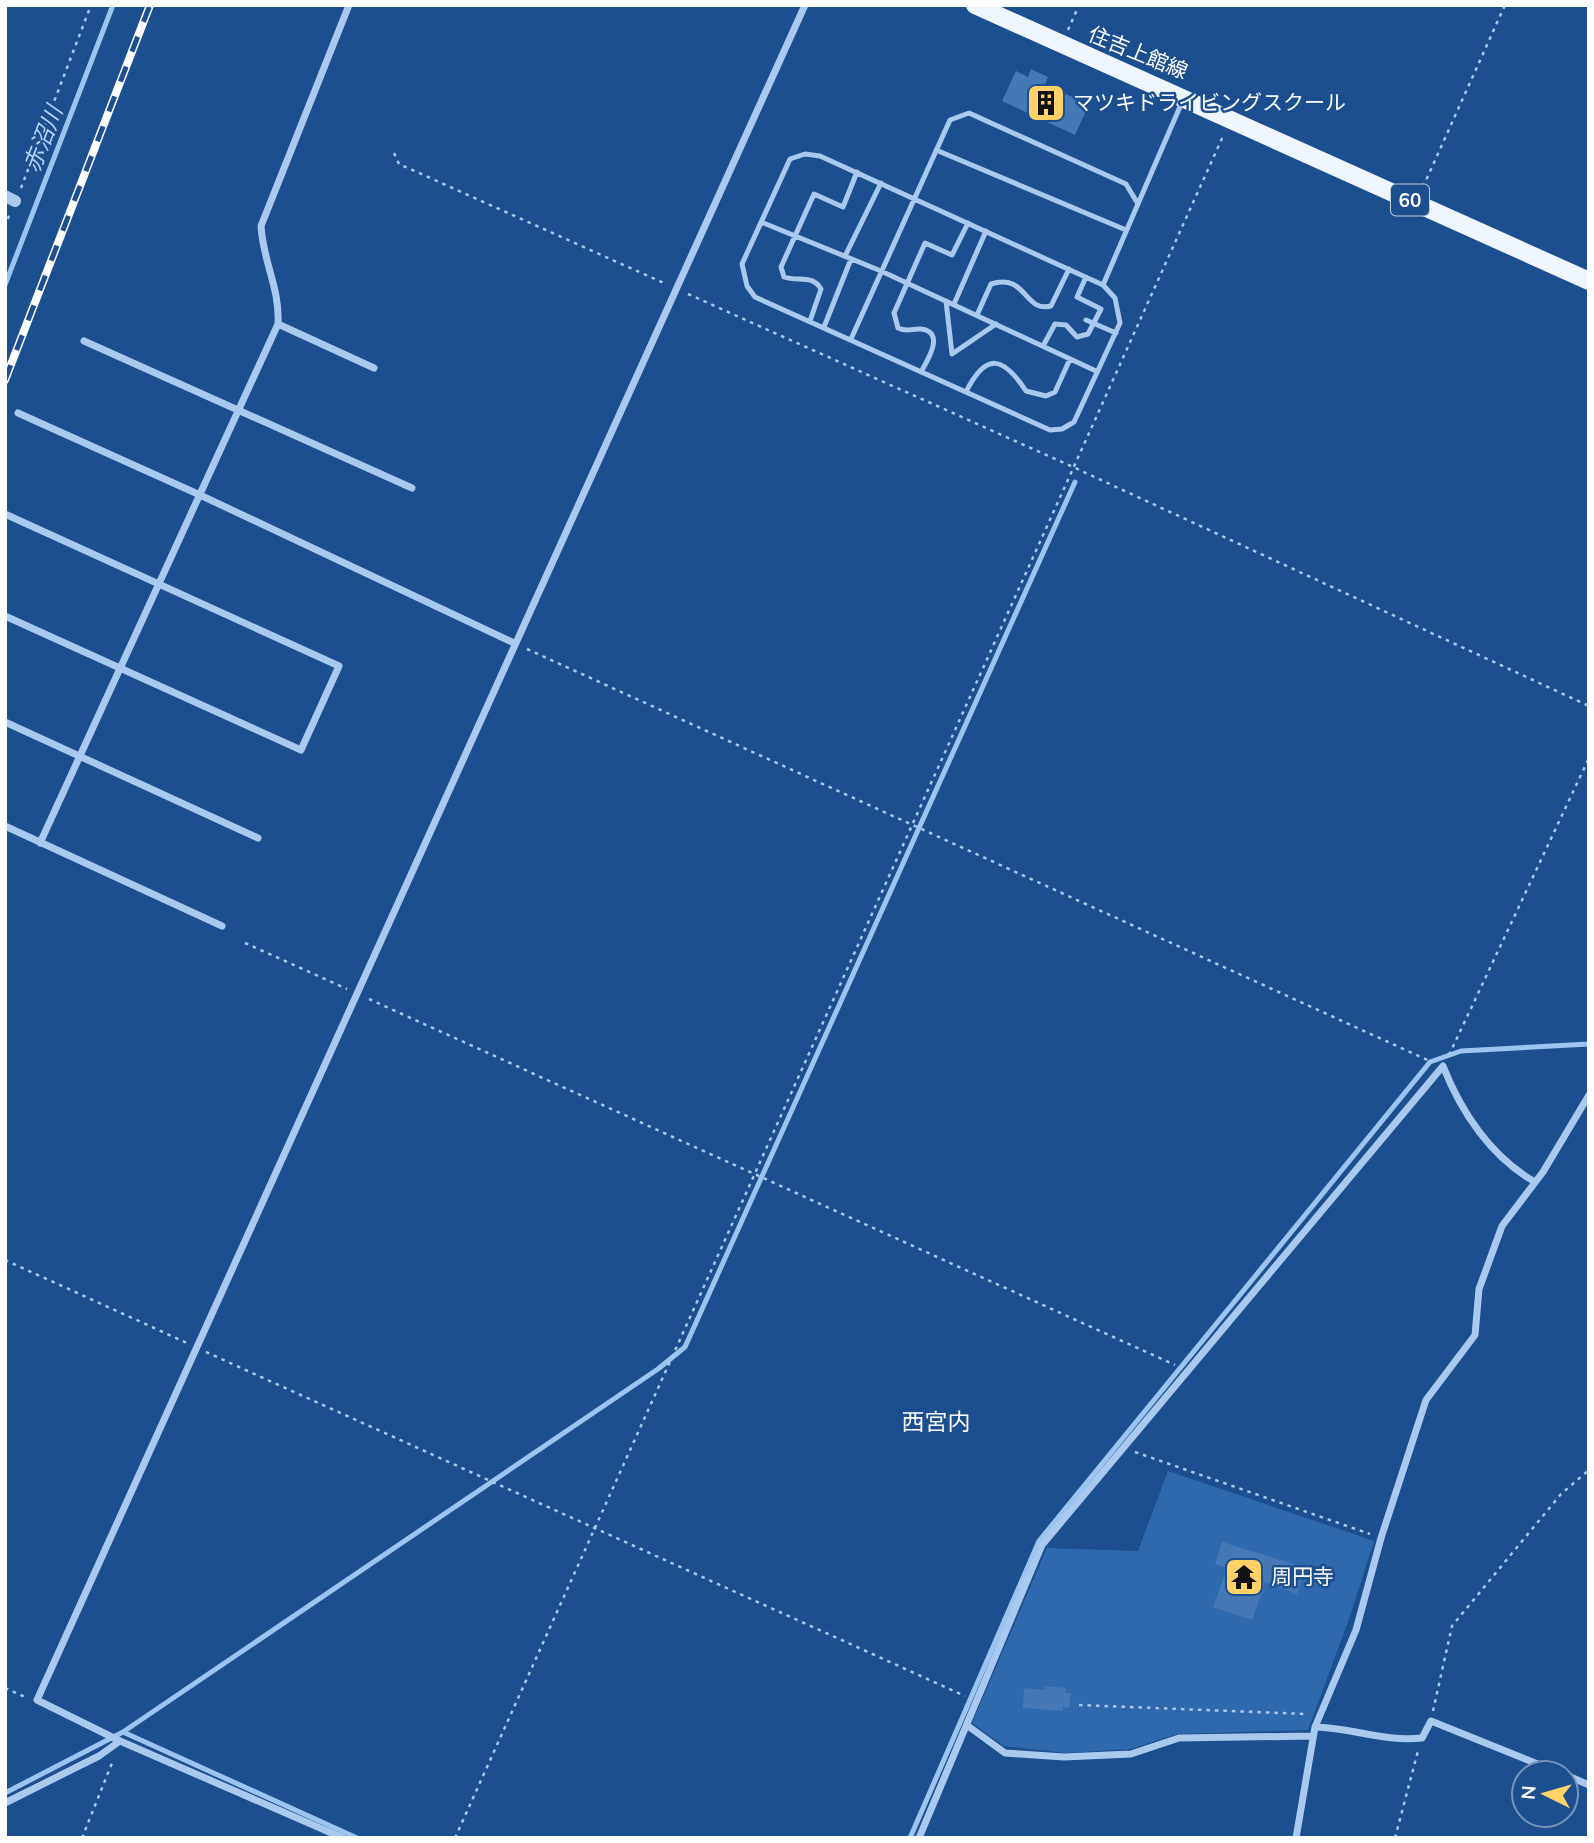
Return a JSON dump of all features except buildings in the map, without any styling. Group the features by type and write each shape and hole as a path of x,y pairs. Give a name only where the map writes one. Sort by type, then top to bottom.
{"main road":[{"name":"住吉上館線","path":"975,5 1061,46 1185,97 1589,281"}],"street":[{"path":"40,843 278,324 280,301 262,250 261,226 349,5"},
{"path":"343,1838 120,1741 37,1700 355,993 805,5"},
{"path":"278,324 374,369"},
{"path":"84,341 412,488"},
{"path":"18,413 200,495 514,643"},
{"path":"5,514 340,666 301,750 5,616"},
{"path":"5,722 258,838"},
{"path":"5,826 222,926"},
{"path":"919,1838 1042,1545 1186,1369 1443,1066 1469,1122 1521,1174 1535,1182"},
{"path":"1296,1838 1314,1731 1356,1630 1381,1538 1426,1400 1475,1335 1479,1289 1502,1226 1535,1182 1589,1094"},
{"path":"968,1726 1005,1753 1064,1757 1131,1754 1179,1738 1343,1728 1395,1740 1422,1738 1431,1721 1525,1759"},
{"path":"5,1803 99,1756 120,1741"}],"lane":[{"path":"1103,285 1185,97"},
{"path":"851,339 950,120 969,113 1126,184 1138,204"},
{"path":"936,150 1126,230"},
{"path":"805,154 820,156 881,183 1103,285 1115,298 1120,323 1073,422 1062,429 1050,430 755,297 747,286 743,264 790,159 805,154"},
{"path":"810,321 821,289 817,282 806,278 784,277 781,267 814,194 843,207 857,172"},
{"path":"824,327 848,257 881,183"},
{"path":"761,222 881,271 1096,371"},
{"path":"921,372 934,347 934,340 929,332 921,329 905,331 898,328 893,318 925,243 952,255 968,223"},
{"path":"954,304 986,231"},
{"path":"977,315 990,285 998,282 1013,283 1024,290 1035,304 1044,308 1051,306 1069,269"},
{"path":"1043,346 1055,324 1066,325 1071,333 1082,337 1094,324 1101,309 1077,297 1086,277"},
{"path":"946,301 951,354 996,324"},
{"path":"1086,320 1116,333"},
{"path":"966,393 977,370 984,365 993,365 1018,375 1026,391 1046,396 1055,392 1070,359"}],"path":[{"path":"5,227 10,199 91,5"},
{"path":"1061,46 1079,5"},
{"path":"1416,203 1505,5"},
{"path":"455,1838 1231,118"},
{"path":"394,153 399,164 1073,467 1589,706"},
{"path":"514,643 1443,1066 1458,1041 1589,758"},
{"path":"244,943 1186,1369"},
{"path":"5,1260 977,1702"},
{"path":"1122,1447 1381,1538"},
{"path":"1431,1721 1452,1626 1561,1494 1589,1470"},
{"path":"5,1688 37,1700"},
{"path":"1079,1705 1320,1715"},
{"path":"1395,1838 1422,1738"},
{"path":"82,1838 120,1741"}],"shaded area":[{"path":"1168,1471 1374,1541 1349,1619 1308,1730 1177,1734 1131,1749 1066,1753 1004,1746 972,1723 1047,1548 1138,1551"}],"waterway":[{"name":"赤沼川","path":"5,285 113,5"},
{"path":"5,1793 123,1732 658,1369 685,1347 1075,482"},
{"path":"910,1838 1039,1541 1430,1062 1461,1051 1589,1044"},
{"path":"123,1732 357,1838"}],"railway":[{"path":"5,380 150,5"}],"place":[{"name":"マツキドライビングスクール","path":"1046,103"},
{"name":"周円寺","path":"1244,1577"}],"district":[{"name":"西宮内","path":"936,1422"}]}
